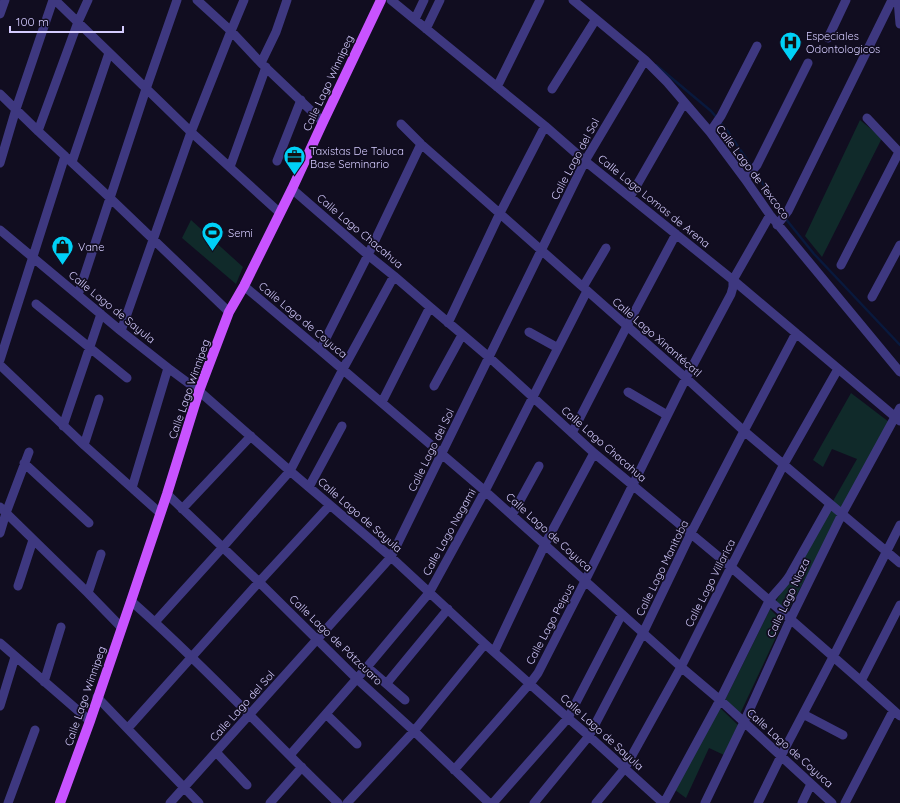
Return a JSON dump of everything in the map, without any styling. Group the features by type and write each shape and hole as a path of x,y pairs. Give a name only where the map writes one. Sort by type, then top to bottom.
{"main road":[{"name":"Calle Lago Winnipeg","path":"60,803 131,601 200,391 229,312 244,286 280,213 380,0"}],"street":[{"path":"0,14 5,0"},
{"path":"0,162 16,109 54,0 192,132 280,213"},
{"path":"38,131 78,22 88,0"},
{"path":"78,295 109,197 177,0"},
{"path":"197,0 230,30 322,122"},
{"path":"121,331 192,132 230,30 244,0"},
{"path":"230,167 287,0"},
{"name":"Calle Lago Lomas de Arena","path":"391,0 545,126 585,161 733,280 897,419"},
{"path":"415,20 424,0"},
{"path":"426,29 440,0"},
{"path":"497,87 540,0"},
{"name":"Calle Lago de Texcoco","path":"573,0 658,72 684,103 750,173 770,215 781,220 900,372"},
{"path":"828,38 846,0"},
{"path":"781,220 892,0"},
{"path":"898,0 900,24"},
{"path":"552,89 596,19"},
{"path":"711,131 720,118 757,46"},
{"path":"0,360 33,257 68,159 110,53"},
{"name":"Calle Lago del Sol","path":"170,803 250,716 391,557 490,358 585,161 645,60"},
{"path":"750,173 808,63"},
{"path":"0,94 229,312"},
{"name":"Calle Lago Winnipeg","path":"277,161 301,100"},
{"path":"630,197 684,103"},
{"path":"841,265 899,152 867,118"},
{"name":"Calle Lago Xinantécatl","path":"401,124 421,144 744,431 900,563"},
{"path":"448,323 500,213 545,126"},
{"path":"320,350 368,255 421,144"},
{"name":"Calle Lago Chacahua","path":"292,188 368,255 490,358 594,453 731,567 897,714"},
{"name":"Calle Lago Peipus","path":"454,770 530,684 541,667 633,486 667,415 731,294 733,280 770,215"},
{"name":"Calle Lago de Sayula","path":"0,230 121,331 200,391 290,471 391,557 485,644 664,803"},
{"path":"572,433 676,234"},
{"path":"872,297 900,245"},
{"name":"Calle Lago Nagami","path":"290,755 357,679 429,593 485,491 558,348 606,248"},
{"path":"155,622 290,471 343,369 394,276"},
{"name":"Calle Lago de Coyuca","path":"244,286 485,491 681,667 720,700 832,803"},
{"path":"36,304 127,378"},
{"path":"382,402 430,308"},
{"path":"63,426 101,314"},
{"path":"529,332 558,348"},
{"name":"Calle Lago Manitoba","path":"534,803 589,736 643,633 744,431 796,333"},
{"path":"434,386 462,335"},
{"path":"0,365 63,426 160,513"},
{"path":"132,488 168,368"},
{"name":"Calle Lago Villarica","path":"596,803 625,768 681,667 784,464 838,369"},
{"path":"628,392 667,415"},
{"path":"84,445 99,399"},
{"name":"Calle Lago Niaza","path":"705,803 744,722 790,620 842,514 897,419 900,408"},
{"path":"309,487 342,426"},
{"path":"182,509 251,436"},
{"path":"0,533 3,510 29,452"},
{"path":"494,652 544,544 594,453"},
{"path":"24,463 89,523"},
{"path":"512,515 539,466"},
{"name":"Calle Lago de Pátzcuaro","path":"167,494 357,679 489,803"},
{"path":"664,803 720,700 769,601 790,575 830,504"},
{"path":"128,728 330,505"},
{"path":"3,510 122,627"},
{"path":"758,803 900,525"},
{"path":"18,586 32,540"},
{"path":"88,593 100,554"},
{"path":"131,601 192,658 338,803"},
{"path":"861,681 900,605"},
{"path":"387,683 448,610"},
{"path":"493,803 568,718 622,614"},
{"path":"44,682 62,627"},
{"path":"0,643 90,721"},
{"path":"347,803 414,731 485,644"},
{"path":"0,706 15,657"},
{"path":"367,667 405,700"},
{"path":"97,697 199,803"},
{"path":"326,714 357,744"},
{"path":"803,714 843,735"},
{"path":"845,803 897,714"},
{"path":"8,803 35,730"},
{"path":"216,752 247,785"},
{"path":"270,803 302,768"},
{"path":"802,803 811,784"}],"green space":[{"path":"860,120 882,138 822,257 805,236"},
{"name":"Semi","path":"191,220 243,267 236,284 182,238"},
{"path":"851,393 889,422 787,613 775,603 857,459 832,449 823,467 813,460"},
{"path":"770,609 783,622 740,714 725,700"},
{"path":"717,705 738,725 724,755 709,748 686,798 675,790"}],"waterway":[{"path":"656,65 711,111 717,118"},
{"path":"720,122 752,167"},
{"path":"755,171 782,214"},
{"path":"785,218 814,254 900,345"}],"place":[{"name":"Especiales Odontologicos","path":"790,62"},
{"name":"Taxistas De Toluca Base Seminario","path":"295,176"},
{"name":"Semi","path":"213,252"},
{"name":"Vane","path":"62,266"}]}
